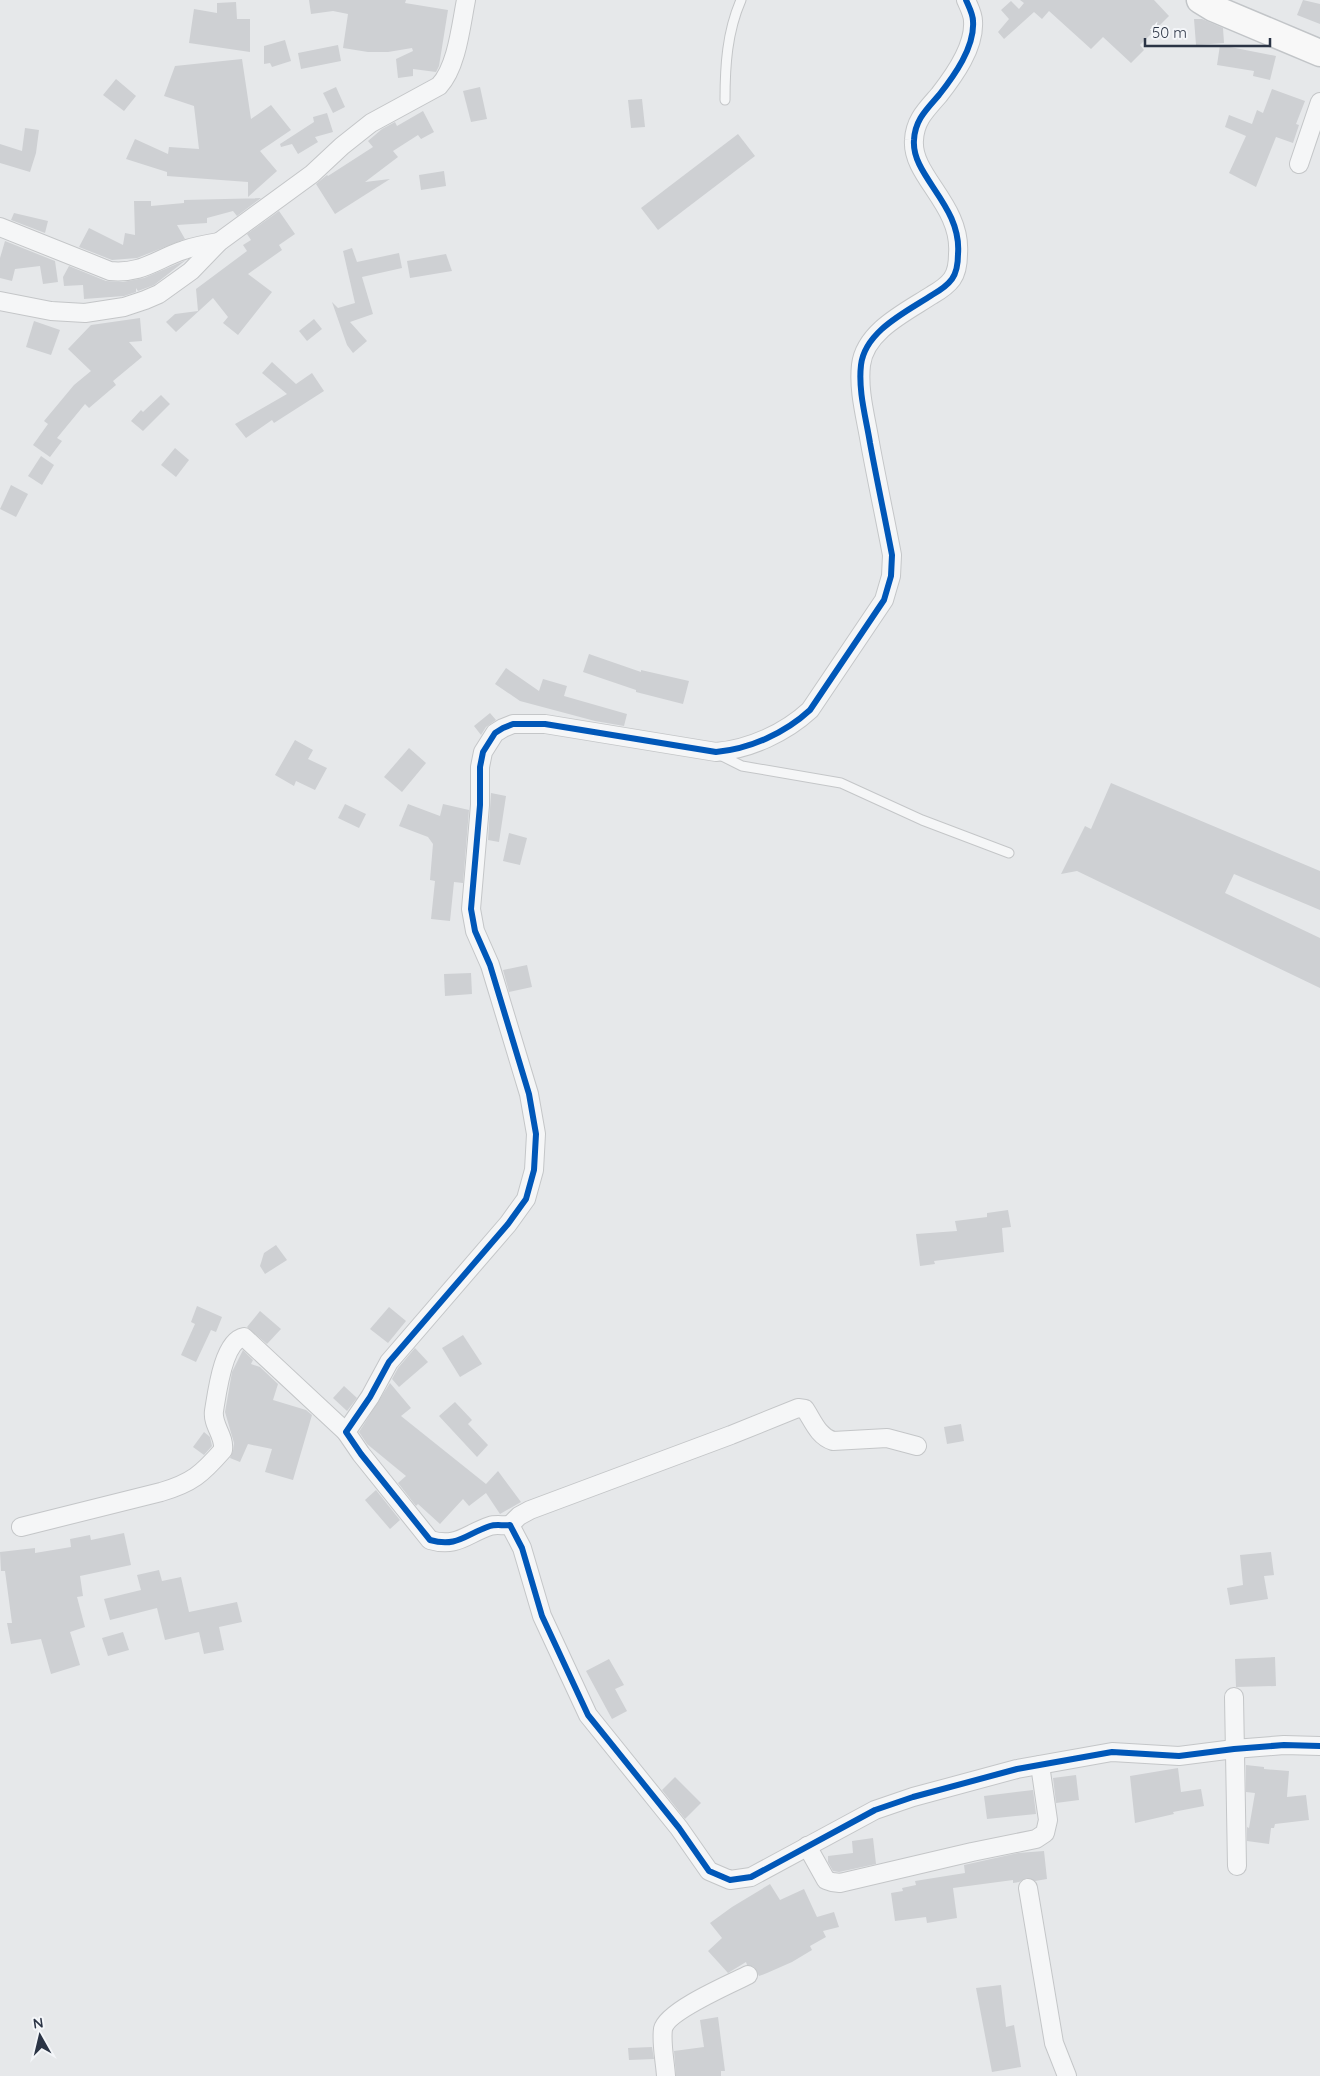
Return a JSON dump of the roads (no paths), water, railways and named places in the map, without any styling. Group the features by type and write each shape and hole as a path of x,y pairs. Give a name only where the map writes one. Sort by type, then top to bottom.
{"main road":[{"path":"1200,0 1213,8 1320,54"}],"street":[{"path":"0,301 52,311 85,313 124,307 159,294 191,270 219,242 312,174 370,123 439,86 451,68 466,0"},
{"path":"346,1432 370,1397 388,1362 508,1224 526,1198 534,1170 536,1134 529,1094 493,974 475,931 471,908 480,805 480,767 483,752 495,733 514,724 545,724 716,752 741,749 795,723 810,710 884,600 889,586 892,555 862,400 861,363 870,342 883,329 945,286 954,277 959,250 952,216 915,156 913,142 918,120 940,94 967,50 972,38 973,21 966,0"},
{"path":"1299,164 1320,102"},
{"path":"0,227 110,271 126,272 143,268 185,250 219,242"},
{"path":"21,1527 183,1486 200,1474 223,1450 223,1442 213,1418 214,1411 225,1360 232,1345 240,1337 244,1336 346,1432 361,1454 430,1540 443,1544 460,1540 491,1526 510,1525 519,1516 530,1510 732,1435 798,1408 804,1409 826,1439 833,1441 887,1438 917,1446"},
{"path":"510,1525 522,1548 542,1616 588,1716 679,1828 709,1871 730,1880 751,1877 882,1808 913,1797 1040,1765 1112,1752 1180,1756 1284,1745 1320,1746"},
{"path":"1234,1697 1237,1866"},
{"path":"807,1846 826,1880 840,1883 1036,1839 1045,1833 1048,1820 1040,1765"},
{"path":"1028,1888 1054,2043 1067,2076"},
{"path":"666,2076 664,2028 667,2020 678,2011 748,1975"}],"lane":[{"path":"725,100 725,71 729,42 741,0"},
{"path":"716,752 742,766 841,783 922,820 1009,853"}]}
